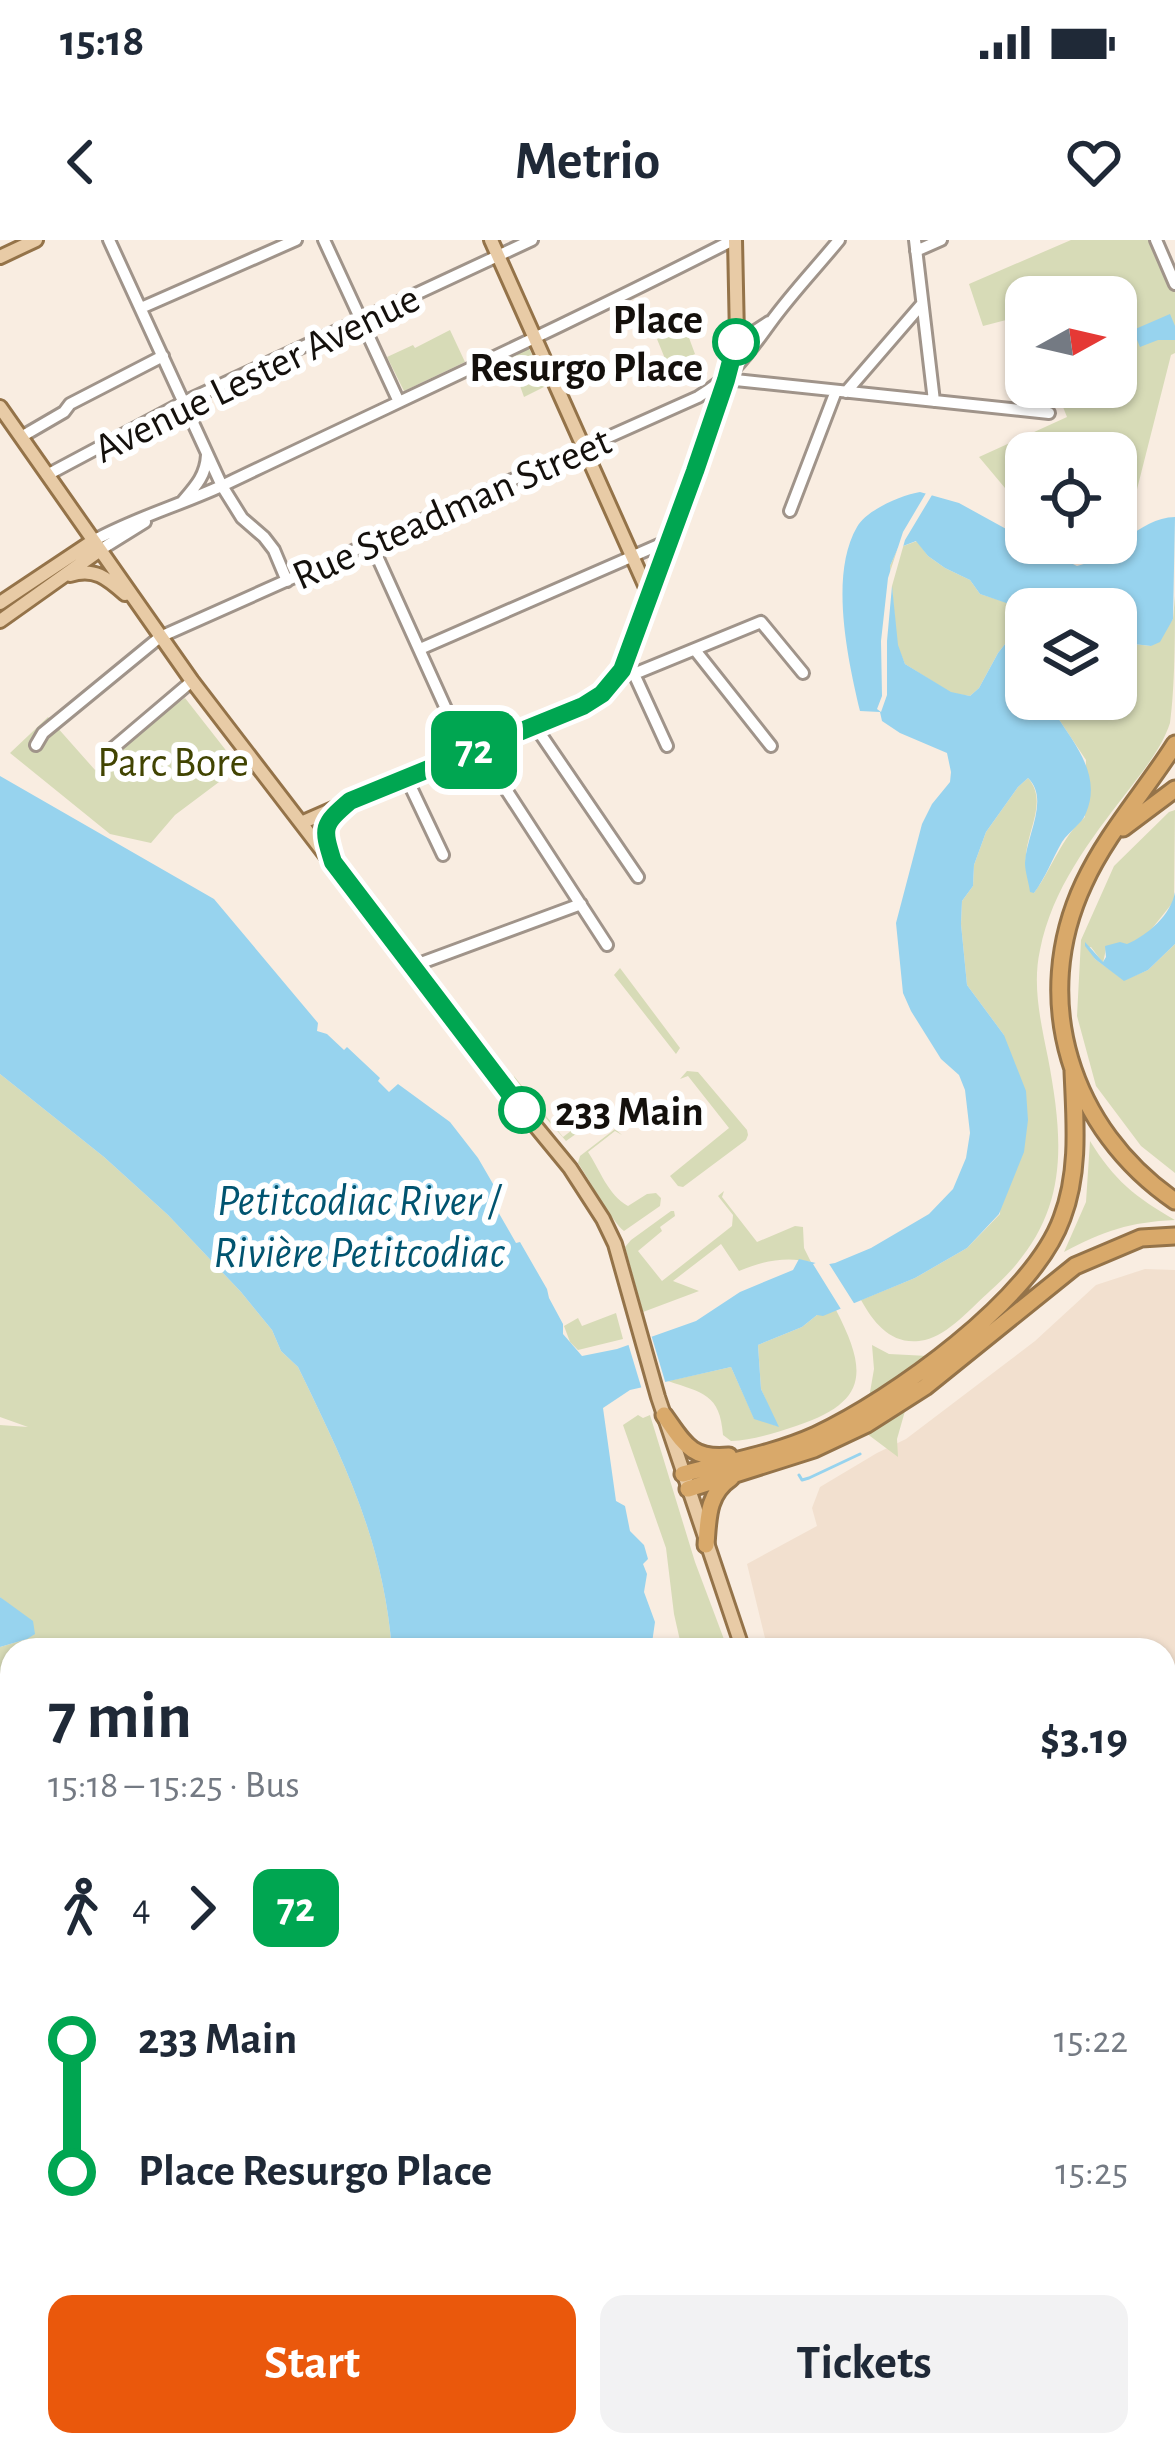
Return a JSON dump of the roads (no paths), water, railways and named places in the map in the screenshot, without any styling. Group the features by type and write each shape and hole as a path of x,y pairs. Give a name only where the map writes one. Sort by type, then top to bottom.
{"highway":[{"path":"686,1481 846,1420 933,1364 1037,1264 1062,1218 1076,1156 1072,1071 1061,1017 1062,962 1078,896 1111,837 1175,744"},
{"path":"1111,837 1175,789"},
{"path":"1072,1071 1104,1134 1126,1161 1175,1201"},
{"path":"686,1481 741,1472 814,1449 867,1424 925,1387 1075,1266 1141,1238 1175,1236"},
{"path":"664,1415 687,1448 701,1455 773,1450"},
{"path":"706,1545 710,1504 720,1485 741,1472"}],"main road":[{"path":"0,257 36,240"},
{"path":"491,240 649,594"},
{"path":"301,823 583,706 628,672 649,594 737,337 734,240"},
{"path":"0,407 5,426 21,437 192,681 570,1168 603,1219 615,1244 658,1397 739,1638"},
{"path":"0,620 97,545"},
{"path":"0,602 97,545"},
{"path":"57,579 92,571 137,604"},
{"path":"333,862 324,830 328,820 350,801"}],"street":[{"path":"109,240 222,486 242,518 274,550 287,580"},
{"path":"141,308 296,240"},
{"path":"324,240 399,402"},
{"name":"Avenue Lester Avenue","path":"47,475 184,402 532,240"},
{"path":"97,545 123,524 222,486 734,240"},
{"path":"726,380 839,240"},
{"path":"934,401 915,246 941,240"},
{"path":"1156,240 1175,284"},
{"path":"790,511 841,391 922,304"},
{"path":"737,337 772,321"},
{"path":"21,437 70,404 163,356"},
{"path":"726,380 1049,413"},
{"name":"Rue Steadman Street","path":"36,745 48,729 160,637 698,397 726,380"},
{"path":"181,503 201,478 207,453"},
{"path":"420,649 670,540"},
{"path":"371,543 473,750 607,945"},
{"path":"667,746 628,672 761,622 803,673"},
{"path":"695,650 771,746"},
{"path":"113,748 192,681"},
{"path":"535,726 638,877"},
{"path":"406,777 442,855"},
{"path":"413,965 581,904"}],"water":[{"path":"1170,314 1175,340 1140,347 1137,328"},
{"name":"Petitcodiac River / Rivière Petitcodiac","path":"920,492 959,503 1005,528 1005,564 1077,566 1137,564 1137,532 1175,517 1173,619 1160,642 1151,646 1137,644 1137,588 1005,588 1005,603 980,594 970,580 928,556 916,541 898,548 890,566 898,645 905,664 951,692 970,696 1005,644 1005,720 1059,720 1089,773 1090,799 1084,817 1062,842 1034,893 1025,863 1037,796 1028,778 986,832 974,865 973,886 962,901 967,985 1004,1035 1026,1091 1024,1152 999,1214 967,1248 915,1278 817,1315 802,1327 758,1345 761,1389 779,1427 754,1419 731,1367 630,1390 603,1408 616,1501 625,1506 630,1531 644,1545 648,1559 643,1564 647,1574 644,1592 655,1622 653,1638 390,1638 371,1538 346,1470 298,1367 281,1351 272,1330 241,1292 168,1215 0,1074 0,776 214,899 318,1023 317,1031 344,1050 347,1047 389,1092 398,1084 450,1122 496,1189 493,1203 547,1289 563,1334 582,1356 617,1349 696,1321 740,1292 793,1270 799,1259 824,1265 871,1248 929,1214 953,1189 966,1158 970,1133 965,1090 903,993 896,923 922,824 950,782 947,753 900,733 882,721 880,712 860,711 844,618 842,593 849,547 857,527 876,509"},
{"path":"1175,892 1175,944 1148,970 1124,981 1085,946 1085,942 1103,962 1105,946 1127,944 1143,935 1169,909"},
{"path":"0,1597 33,1621 35,1634 0,1638"}],"waterway":[{"path":"799,1475 802,1480 809,1478 860,1454"}],"place":[{"name":"Place Resurgo Place","path":"736,342"},
{"name":"233 Main","path":"522,1110"}],"park label":[{"name":"Parc Bore","path":"173,761"}]}
